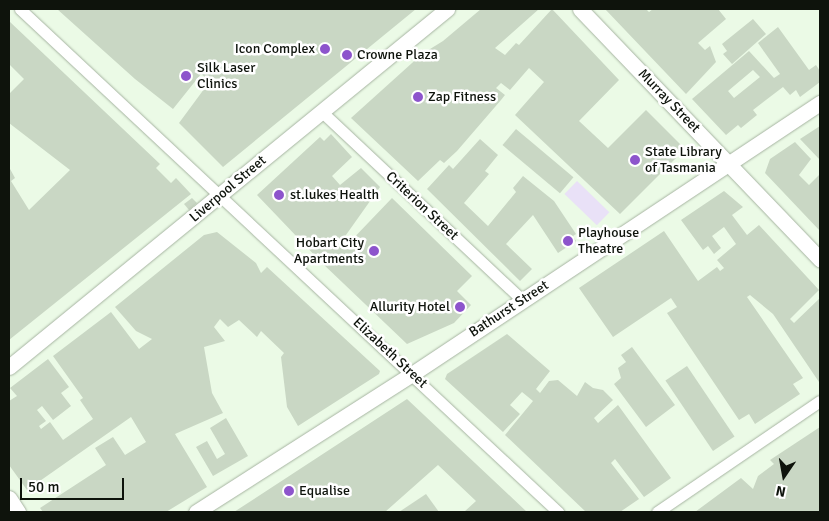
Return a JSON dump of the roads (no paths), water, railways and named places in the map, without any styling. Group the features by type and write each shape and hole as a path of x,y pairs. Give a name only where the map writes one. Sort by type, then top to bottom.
{"main road":[{"name":"Liverpool Street","path":"9,367 447,9"},
{"name":"Murray Street","path":"580,9 820,259"},
{"name":"Bathurst Street","path":"196,512 412,374 820,103"},
{"path":"9,498 18,512"}],"street":[{"name":"Elizabeth Street","path":"20,9 558,512"},
{"name":"Criterion Street","path":"322,112 522,300"},
{"path":"656,512 820,401"}],"place":[{"name":"Icon Complex","path":"325,49"},
{"name":"Crowne Plaza","path":"347,55"},
{"name":"Silk Laser Clinics","path":"186,76"},
{"name":"Zap Fitness","path":"418,97"},
{"name":"State Library of Tasmania","path":"635,160"},
{"name":"st.lukes Health","path":"279,195"},
{"name":"Playhouse Theatre","path":"568,241"},
{"name":"Hobart City Apartments","path":"374,251"},
{"name":"Allurity Hotel","path":"460,307"},
{"name":"Equalise","path":"289,491"}]}
